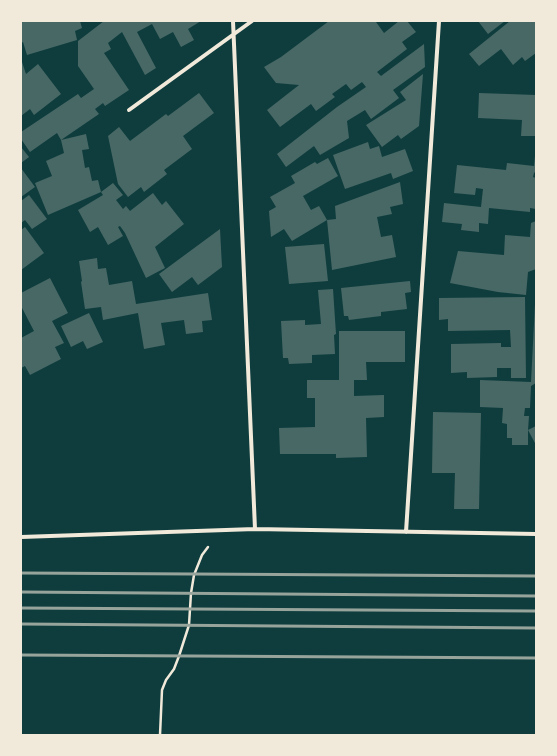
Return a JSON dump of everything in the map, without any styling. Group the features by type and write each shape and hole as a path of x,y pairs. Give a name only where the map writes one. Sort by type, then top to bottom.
{"street":[{"path":"233,21 255,529"},
{"path":"129,110 252,21"},
{"path":"406,532 439,21"},
{"path":"21,537 255,529 536,534"}],"path":[{"path":"160,735 162,690 180,656 189,625 194,574 206,548 211,545"}],"building":[{"path":"21,21 80,21 82,28 75,31 77,40 27,55 23,42 21,43"},
{"path":"104,21 201,21 188,29 194,40 181,47 173,32 160,39 152,24 137,32 156,68 145,75 122,32 108,43 111,49 104,53 129,90 105,106 103,103 95,109 99,114 61,140 57,133 30,152 21,139 21,132 78,94 81,98 94,89 78,66 78,41"},
{"path":"329,21 377,21 376,22 384,33 399,21 407,21 416,32 402,42 407,49 377,72 381,76 424,44 425,67 393,90 399,98 371,119 365,110 347,121 349,138 320,155 314,146 286,167 277,154 337,107 366,87 362,82 351,90 346,84 332,94 335,97 316,111 311,104 280,127 267,110 299,85 276,83 264,67 281,57"},
{"path":"478,21 505,21 488,34"},
{"path":"510,21 536,21 536,53 525,61 522,57 513,65 501,49 479,66 469,54"},
{"path":"21,59 26,74 38,64 61,94 34,115 30,109 21,116"},
{"path":"423,74 419,126 401,139 398,135 382,147 366,125 406,100 400,92"},
{"path":"199,93 214,113 183,136 192,149 164,170 167,174 144,192 141,187 128,197 118,184 108,136 119,127 130,141 166,114 168,116"},
{"path":"479,93 536,95 536,136 521,136 522,120 478,118"},
{"path":"86,134 89,149 82,150 85,168 89,167 92,181 98,180 101,192 48,215 35,183 52,176 46,161 64,153 61,140"},
{"path":"368,142 370,149 379,146 382,157 405,149 413,171 393,179 391,173 345,189 333,155"},
{"path":"21,147 29,157 21,163"},
{"path":"535,156 536,171 533,177 536,178 536,209 530,208 530,212 489,208 488,224 479,223 479,232 461,230 462,224 442,222 444,203 481,207 483,189 476,188 475,195 454,193 457,165 506,170 507,163 534,166"},
{"path":"328,158 338,176 303,196 311,210 319,206 327,220 292,241 284,229 271,237 269,211 276,207 270,197 295,183 291,176 315,162 317,164"},
{"path":"21,168 35,187 21,197"},
{"path":"400,182 403,204 390,207 392,214 377,217 381,237 392,235 396,257 332,270 327,220 336,219 335,206"},
{"path":"113,183 123,195 116,200 123,209 126,206 130,211 153,193 162,205 166,201 184,224 155,247 165,268 146,278 125,233 120,226 118,227 123,236 108,245 98,227 90,232 78,210 103,195 101,192"},
{"path":"29,195 47,219 32,229 25,220 21,223 21,201"},
{"path":"536,221 536,269 528,272 526,295 498,292 450,283 458,251 504,255 505,235 530,237 531,223"},
{"path":"25,227 44,253 21,270 21,230"},
{"path":"220,229 222,267 198,285 192,277 172,292 159,274"},
{"path":"324,244 328,281 289,284 285,247"},
{"path":"97,258 98,269 106,268 109,285 132,281 136,304 208,293 212,320 202,321 203,332 186,334 184,320 161,323 165,345 144,349 138,313 103,320 101,307 85,309 79,261"},
{"path":"50,278 68,313 52,321 64,343 55,347 61,359 30,375 25,366 21,368 21,338 34,331 21,306 21,293"},
{"path":"410,281 411,292 405,293 407,309 381,312 381,316 349,320 348,316 344,316 341,288"},
{"path":"333,289 336,334 334,335 335,354 312,355 312,363 289,364 288,358 283,358 281,321 305,320 305,325 321,324 318,290"},
{"path":"525,297 526,378 511,378 511,368 497,368 497,377 467,378 467,372 451,373 451,344 501,343 501,347 511,347 510,330 448,331 448,319 439,320 439,298"},
{"path":"536,304 536,383 531,386 530,408 525,408 524,416 529,416 528,445 512,445 512,438 507,438 507,424 502,423 503,408 480,407 480,380 531,382"},
{"path":"89,313 103,342 87,349 83,341 71,347 61,326"},
{"path":"339,331 405,331 405,362 366,362 367,380 354,380 354,396 384,395 384,417 366,418 367,457 336,458 336,454 280,454 279,428 315,427 315,398 307,398 307,380 339,380"},
{"path":"433,412 481,413 479,509 454,509 455,473 432,473"},
{"path":"536,426 536,445 528,430"}],"railway":[{"path":"21,573 536,576"},
{"path":"21,592 536,596"},
{"path":"21,608 536,611"},
{"path":"21,624 536,628"},
{"path":"21,655 536,658"}]}
